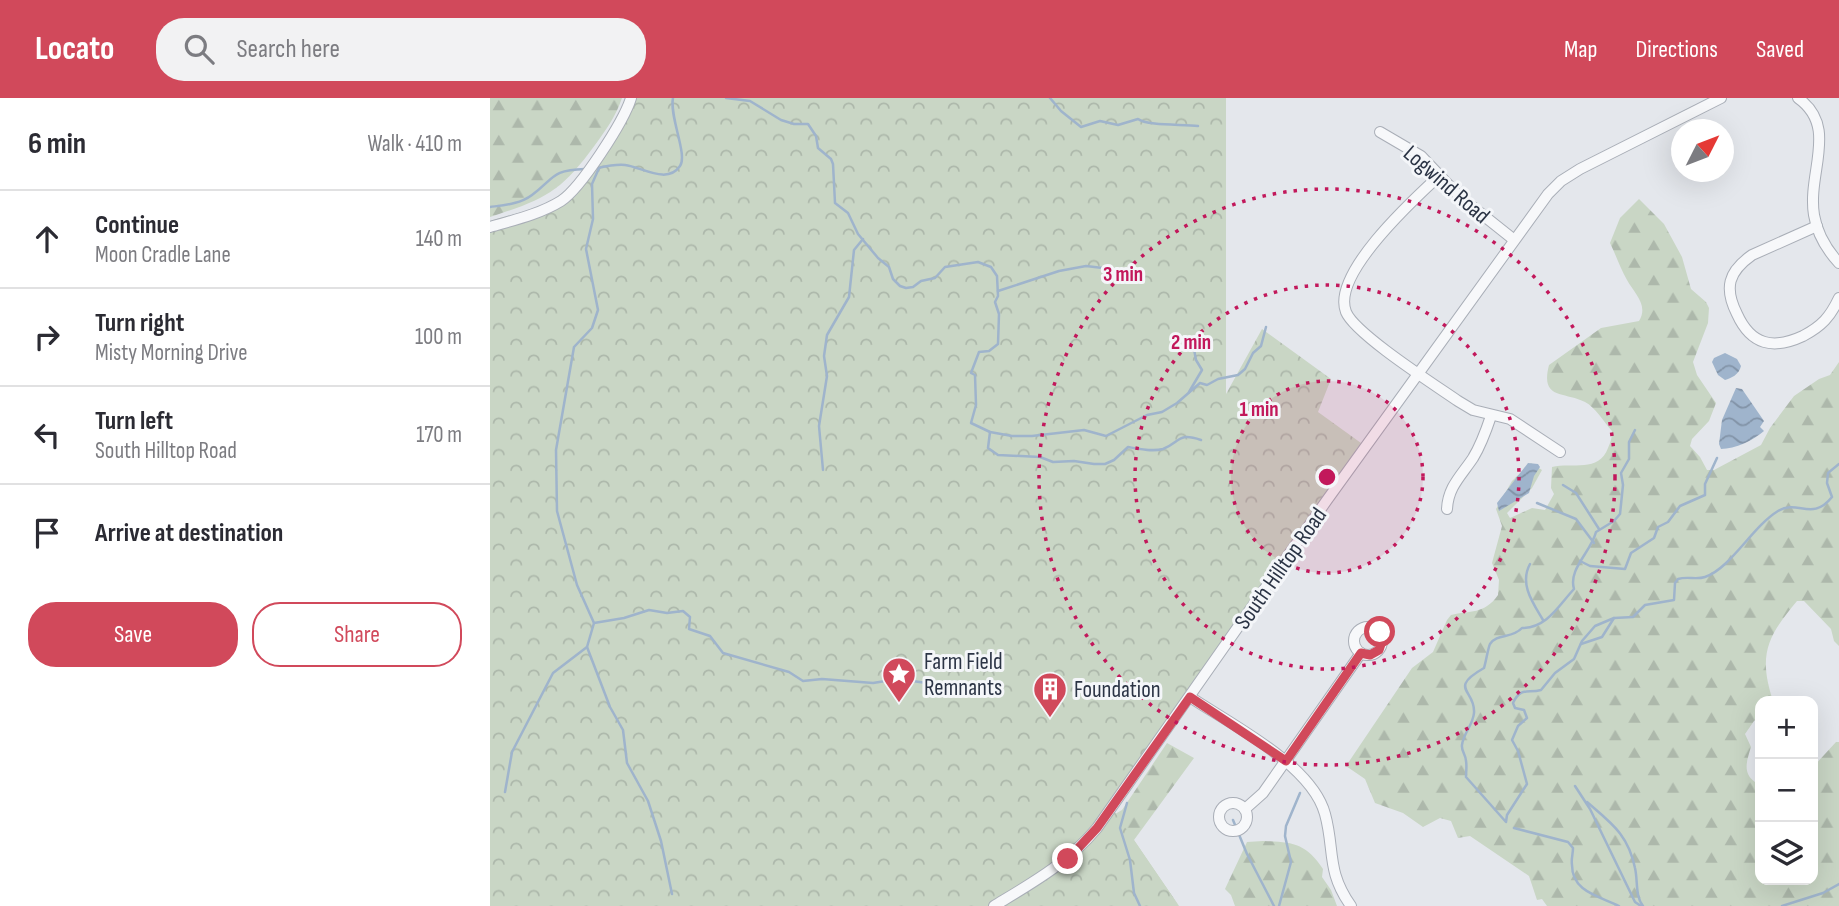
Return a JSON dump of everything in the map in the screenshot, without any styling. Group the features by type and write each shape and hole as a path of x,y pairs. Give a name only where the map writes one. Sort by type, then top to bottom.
{"street":[{"path":"490,227 549,208 564,199 585,174 622,120 631,98"},
{"name":"South Hilltop Road","path":"993,906 1046,875 1082,846 1513,239 1555,186 1569,176 1721,98"},
{"path":"1798,98 1816,114 1822,130 1814,214 1827,248 1839,263"},
{"name":"Logwind Road","path":"1380,132 1412,149 1472,208 1513,239"},
{"path":"1440,175 1379,237 1350,278 1344,299 1345,310 1358,329 1458,401 1491,416 1510,419 1560,452"},
{"path":"1818,226 1744,261 1737,268 1729,285 1732,304 1746,331 1762,342 1773,344 1793,340 1822,325 1839,298"},
{"path":"1447,509 1450,490 1474,457 1491,416"},
{"path":"1245,810 1263,793 1361,653"},
{"path":"1190,697 1302,774 1321,800 1326,816 1333,868 1342,894 1351,906"}],"green space":[{"path":"490,98 622,98 603,134 561,184 538,199 490,217"},
{"path":"627,98 1226,98 1226,394 1262,329 1331,379 1318,412 1361,443 1112,808 1179,906 490,906 490,221 542,205 567,189 597,152"},
{"path":"1639,199 1664,224 1682,257 1691,289 1709,308 1708,323 1693,362 1697,375 1716,403 1709,421 1692,439 1690,446 1707,470 1714,470 1761,445 1794,396 1830,375 1839,362 1839,646 1834,641 1831,629 1804,601 1797,601 1778,625 1768,647 1766,671 1771,696 1755,696 1755,720 1745,734 1751,747 1747,761 1748,775 1755,782 1755,885 1818,885 1818,762 1839,742 1839,906 1547,906 1542,899 1537,900 1529,876 1470,836 1458,838 1451,821 1440,818 1423,827 1403,813 1375,803 1365,779 1346,766 1412,668 1433,652 1451,615 1482,609 1498,595 1499,580 1492,563 1502,526 1496,509 1512,481 1531,463 1542,470 1532,488 1507,513 1510,518 1532,508 1545,510 1554,494 1551,488 1552,467 1592,464 1604,456 1608,448 1612,431 1599,415 1585,402 1556,393 1548,384 1547,376 1549,365 1601,328 1639,321 1642,315 1637,294 1610,243 1620,218"},
{"path":"1167,743 1194,758 1134,840 1179,906 1108,818 1122,810"},
{"path":"1247,842 1290,843 1311,854 1323,869 1322,877 1337,906 1235,906 1231,895 1225,889"}],"water":[{"path":"1725,353 1737,359 1741,366 1737,374 1725,380 1718,375 1712,362 1714,358"},
{"path":"1736,388 1742,389 1764,421 1760,427 1764,431 1744,443 1721,449 1719,444 1722,420"},
{"path":"1528,463 1538,464 1540,467 1529,493 1499,511 1497,503"}],"waterway":[{"path":"598,168 612,165 632,166 661,175 675,171 682,161 682,153 672,106 673,98"},
{"path":"726,98 750,101 781,120 808,124 816,136 818,148 833,164 835,203 848,213 858,234 889,267 893,279 900,286 913,287 921,281 935,278 945,267 978,262 991,267 997,276 998,296 995,302 999,314 998,344 989,351 979,352 971,373 975,375 976,405 971,423 990,432 1032,436 1084,430 1106,436 1147,415 1162,412 1200,383 1207,385 1218,379 1238,375 1261,346 1266,327"},
{"path":"1050,98 1081,127 1100,121 1118,125 1138,119 1157,124 1198,126"},
{"path":"599,168 592,184 593,219 586,249 598,310 592,328 574,347 556,450 557,511 577,585 594,623 587,647 610,707 623,730 627,763 648,801 661,841 672,894"},
{"path":"490,207 522,200 559,173 585,169"},
{"path":"823,470 819,426 827,376 824,356 827,335 849,297 854,250 863,239"},
{"path":"998,291 1059,271 1086,266 1111,269"},
{"path":"1189,392 1202,370 1194,349"},
{"path":"1635,430 1629,442 1629,459 1621,473 1623,485 1620,514 1596,532 1574,574 1574,589 1558,608 1539,624 1522,628 1514,634 1493,641 1489,646 1484,668 1473,675 1465,685 1474,713 1462,745 1466,759 1466,777 1506,822 1507,815 1527,784 1518,751 1512,740 1518,726 1527,718 1524,710 1515,708 1513,703 1519,694 1541,690 1555,673 1574,659 1582,641 1595,626 1614,618 1633,617 1645,605 1674,600 1675,583 1678,579 1702,578 1715,572 1778,511 1792,507 1818,508 1825,504 1832,497 1827,483 1828,473 1839,464"},
{"path":"990,432 988,448 998,455 1094,464 1105,464 1114,460 1128,447 1159,450 1183,437 1201,440"},
{"path":"1580,561 1590,566 1625,569 1631,553 1654,538 1658,527 1668,522 1680,506 1705,495 1705,484 1717,458"},
{"path":"1563,485 1576,493 1599,529"},
{"path":"1537,503 1576,519 1594,543"},
{"path":"1530,564 1527,586 1543,620"},
{"path":"594,623 649,610 667,613 683,611 690,617 689,629 710,636 723,653 789,672 803,681 822,679 873,683 898,679 934,684"},
{"path":"1581,644 1602,637 1614,618"},
{"path":"505,792 512,752 553,673 587,647"},
{"path":"1575,786 1590,809 1635,902 1641,906"},
{"path":"1279,906 1291,862 1285,836 1286,826 1300,793"},
{"path":"1587,802 1604,816 1628,846 1643,906"},
{"path":"1127,803 1120,828 1130,860 1134,893 1140,906"},
{"path":"1233,820 1274,906"},
{"path":"1514,828 1568,842 1573,848 1573,874 1577,881 1588,892 1619,906"},
{"path":"1782,906 1823,893 1839,884"}],"place":[{"name":"Farm Field Remnants","path":"899,704"},
{"name":"Foundation","path":"1050,719"}],"route":[{"path":"1068,859 1097,828 1190,697 1286,761 1361,653 1370,655 1379,650 1382,641 1380,632"}]}
